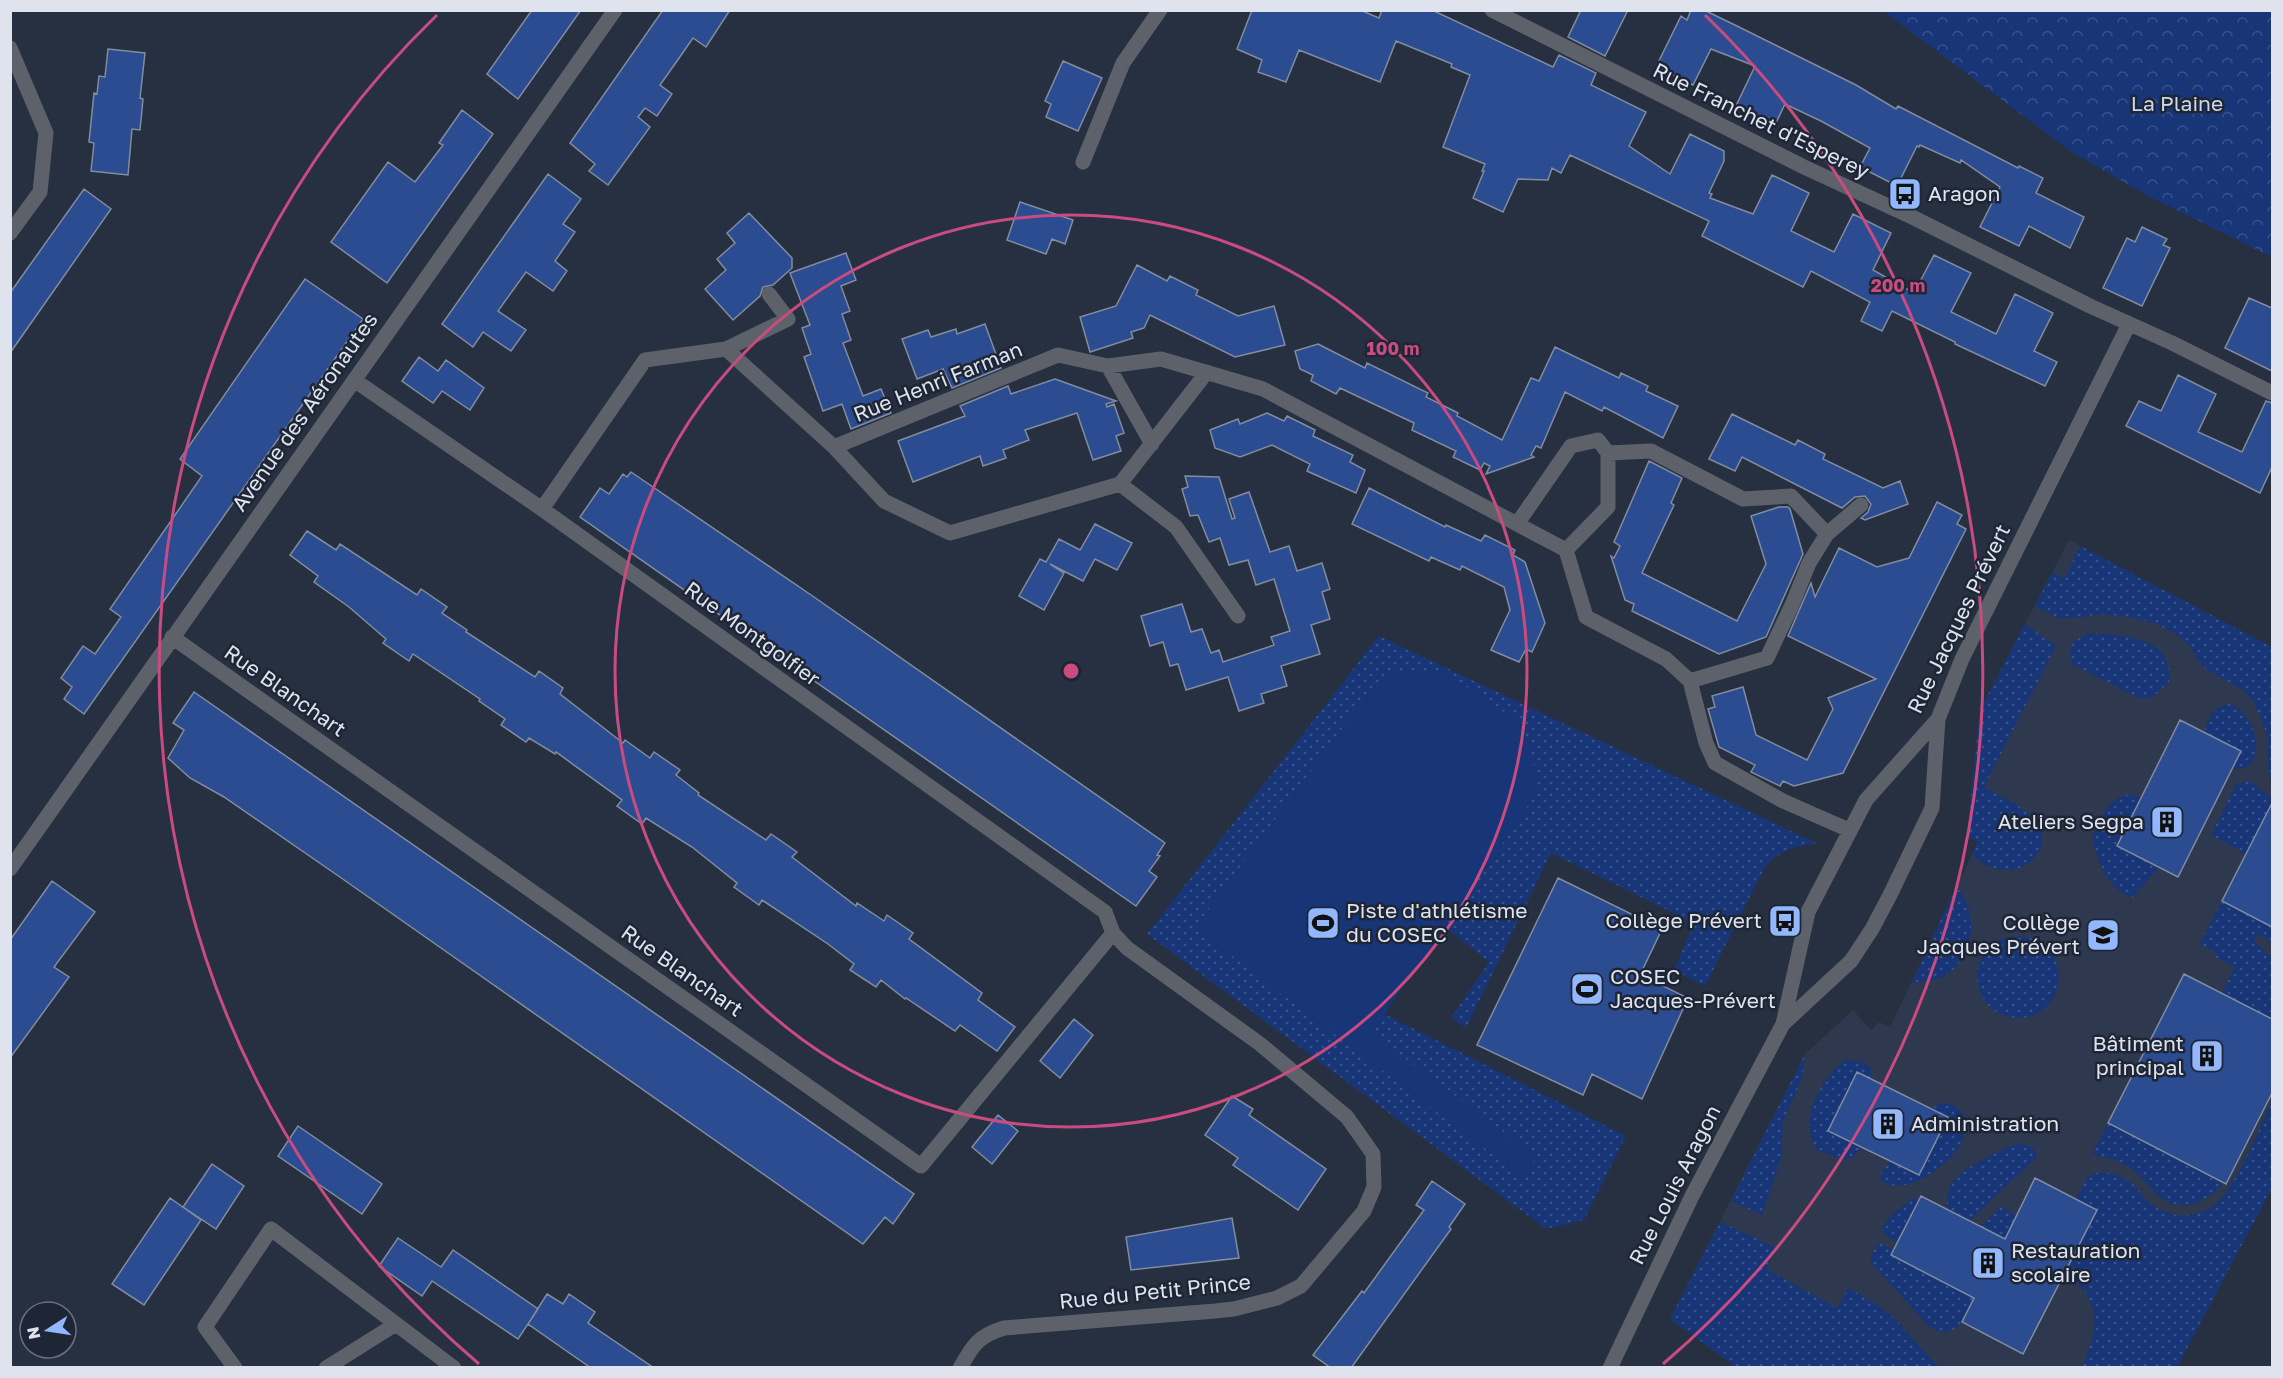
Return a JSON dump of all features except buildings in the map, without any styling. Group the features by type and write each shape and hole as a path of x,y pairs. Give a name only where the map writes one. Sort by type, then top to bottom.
{"street":[{"name":"Avenue des Aéronautes","path":"10,868 615,10"},
{"path":"1083,162 1123,63 1160,10"},
{"name":"Rue Franchet d'Esperey","path":"1492,10 1804,167 1912,217 2272,393"},
{"path":"10,48 46,133 40,192 10,233"},
{"path":"542,509 645,360 726,349 788,319 769,294"},
{"name":"Rue Jacques Prévert","path":"1783,1024 1808,912 1866,800 1938,718 1962,659 2129,324"},
{"path":"726,349 834,447 884,501 950,533 1120,484 1207,372"},
{"name":"Rue Henri Farman","path":"834,447 1058,355 1108,366"},
{"path":"1152,444 1108,366 1161,359 1263,389 1566,550 1586,617 1666,660 1690,681 1706,743 1715,763 1783,801 1849,830"},
{"name":"Rue Montgolfier","path":"354,380 542,509 1105,912 1113,933"},
{"path":"1517,524 1571,446 1598,440 1608,453 1608,507 1566,550"},
{"path":"1608,453 1651,451 1743,499 1791,496 1827,534"},
{"path":"1120,484 1176,527 1238,616"},
{"path":"1690,681 1767,658 1809,563 1827,534 1861,505"},
{"name":"Rue Blanchart","path":"172,638 921,1166 1113,933"},
{"path":"1783,1024 1851,961 1872,929 1890,895 1932,808 1938,718"},
{"name":"Rue du Petit Prince","path":"960,1368 973,1345 987,1334 1004,1328 1234,1309 1277,1298 1301,1286 1364,1211 1374,1187 1373,1154 1347,1117 1260,1044 1127,948 1113,933"},
{"name":"Rue Louis Aragon","path":"1610,1368 1692,1196 1783,1024"},
{"path":"235,1368 205,1327 271,1229 454,1368"},
{"path":"326,1368 396,1324"}],"shaded area":[{"name":"Collège Jacques Prévert","path":"2069,540 2272,648 2272,1188 2177,1367 1740,1367 1670,1319 1805,1054 1853,1010 1871,1030 1879,1022 1890,1027 1978,842 1967,836 1980,710"}],"green space":[{"name":"La Plaine","path":"1883,11 2272,11 2272,257 2152,198 2073,153"},
{"path":"2080,546 2272,647 2272,781 2268,771 2268,737 2255,704 2245,691 2204,668 2190,647 2175,633 2154,623 2130,617 2101,614 2058,618 2035,606 2052,573 2065,578"},
{"path":"2025,624 2056,646 1984,787 2027,812 2040,830 2042,843 2037,854 2028,863 2016,869 2002,870 1987,865 1972,854 1978,842 1967,836 1980,710"},
{"path":"2089,633 2131,637 2155,647 2163,655 2168,667 2169,682 2153,697 2138,698 2072,664 2070,653 2073,642"},
{"path":"1379,636 1816,843 1781,853 1764,869 1705,986 1674,970 1694,923 1551,853 1466,1028 1451,1018 1489,962 1445,927 1384,1014 1626,1136 1584,1220 1546,1229 1147,934"},
{"name":"Piste d'athlétisme du COSEC","path":"1410,670 1434,671 1452,677 1520,723 1529,743 1535,772 1534,794 1525,811 1371,1033 1537,1157 1521,1176 1195,928 1372,688 1391,675"},
{"path":"2230,704 2248,719 2256,742 2256,753 2252,762 2244,767 2232,768 2204,733 2215,710"},
{"path":"2249,780 2272,798 2272,837 2258,830 2246,854 2211,835 2236,785"},
{"path":"2130,794 2141,798 2117,846 2159,867 2132,898 2110,881 2101,865 2092,837 2110,805 2115,800"},
{"path":"1956,887 1969,908 1971,934 1968,946 1954,968 1944,976 1912,983"},
{"path":"2222,901 2272,927 2272,944 2258,934 2254,942 2272,957 2272,1019 2222,993 2235,967 2215,957 2217,953 2200,944"},
{"path":"2018,936 2034,940 2047,948 2055,961 2059,977 2055,993 2047,1006 2034,1014 2018,1018 2002,1014 1989,1006 1981,993 1977,977 1981,961 1989,948 2002,940"},
{"path":"1805,1054 1802,1078 1783,1122 1781,1158 1762,1215 1731,1201"},
{"path":"1845,1060 1862,1062 1871,1068 1871,1079 1857,1072 1862,1147 1855,1155 1844,1160 1818,1151 1812,1139 1810,1127 1814,1102 1820,1090"},
{"path":"2272,1102 2272,1188 2177,1367 2080,1367 2084,1363 2093,1334 2094,1314 2092,1305 2082,1288 2066,1271 2097,1210 2076,1199 2086,1181 2094,1174 2104,1172 2129,1181 2148,1202 2167,1213 2185,1215 2202,1212 2218,1202 2234,1180"},
{"path":"1942,1103 1956,1107 1966,1118 1964,1136 1955,1152 1932,1173 1913,1183 1892,1186 1882,1182 1880,1175 1890,1161 1919,1175 1947,1117 1932,1108"},
{"path":"2108,1123 2223,1182 2198,1202 2181,1205 2166,1201 2128,1166 2092,1154"},
{"path":"2017,1144 2027,1145 2037,1153 2036,1158 1969,1221 1947,1209 1948,1192 1954,1180 1980,1161"},
{"path":"1913,1198 1920,1199 1898,1242 1886,1236 1882,1227 1895,1212"},
{"path":"2001,1206 2016,1216 2005,1239 1981,1227"},
{"path":"1720,1222 1775,1247 1767,1269 1837,1308 1848,1288 1874,1303 1895,1319 1940,1367 1736,1367 1670,1319"},
{"path":"1879,1243 1894,1250 1891,1256 1974,1298 1958,1327 1940,1332 1925,1322 1871,1263 1871,1255"}],"place":[{"name":"Aragon","path":"1905,194"},
{"name":"Ateliers Segpa","path":"2167,822"},
{"name":"Collège Prévert","path":"1785,921"},
{"name":"Piste d'athlétisme du COSEC","path":"1323,923"},
{"name":"Collège Jacques Prévert","path":"2103,935"},
{"name":"COSEC Jacques-Prévert","path":"1587,989"},
{"name":"Bâtiment principal","path":"2207,1056"},
{"name":"Administration","path":"1888,1124"},
{"name":"Restauration scolaire","path":"1988,1263"}]}
